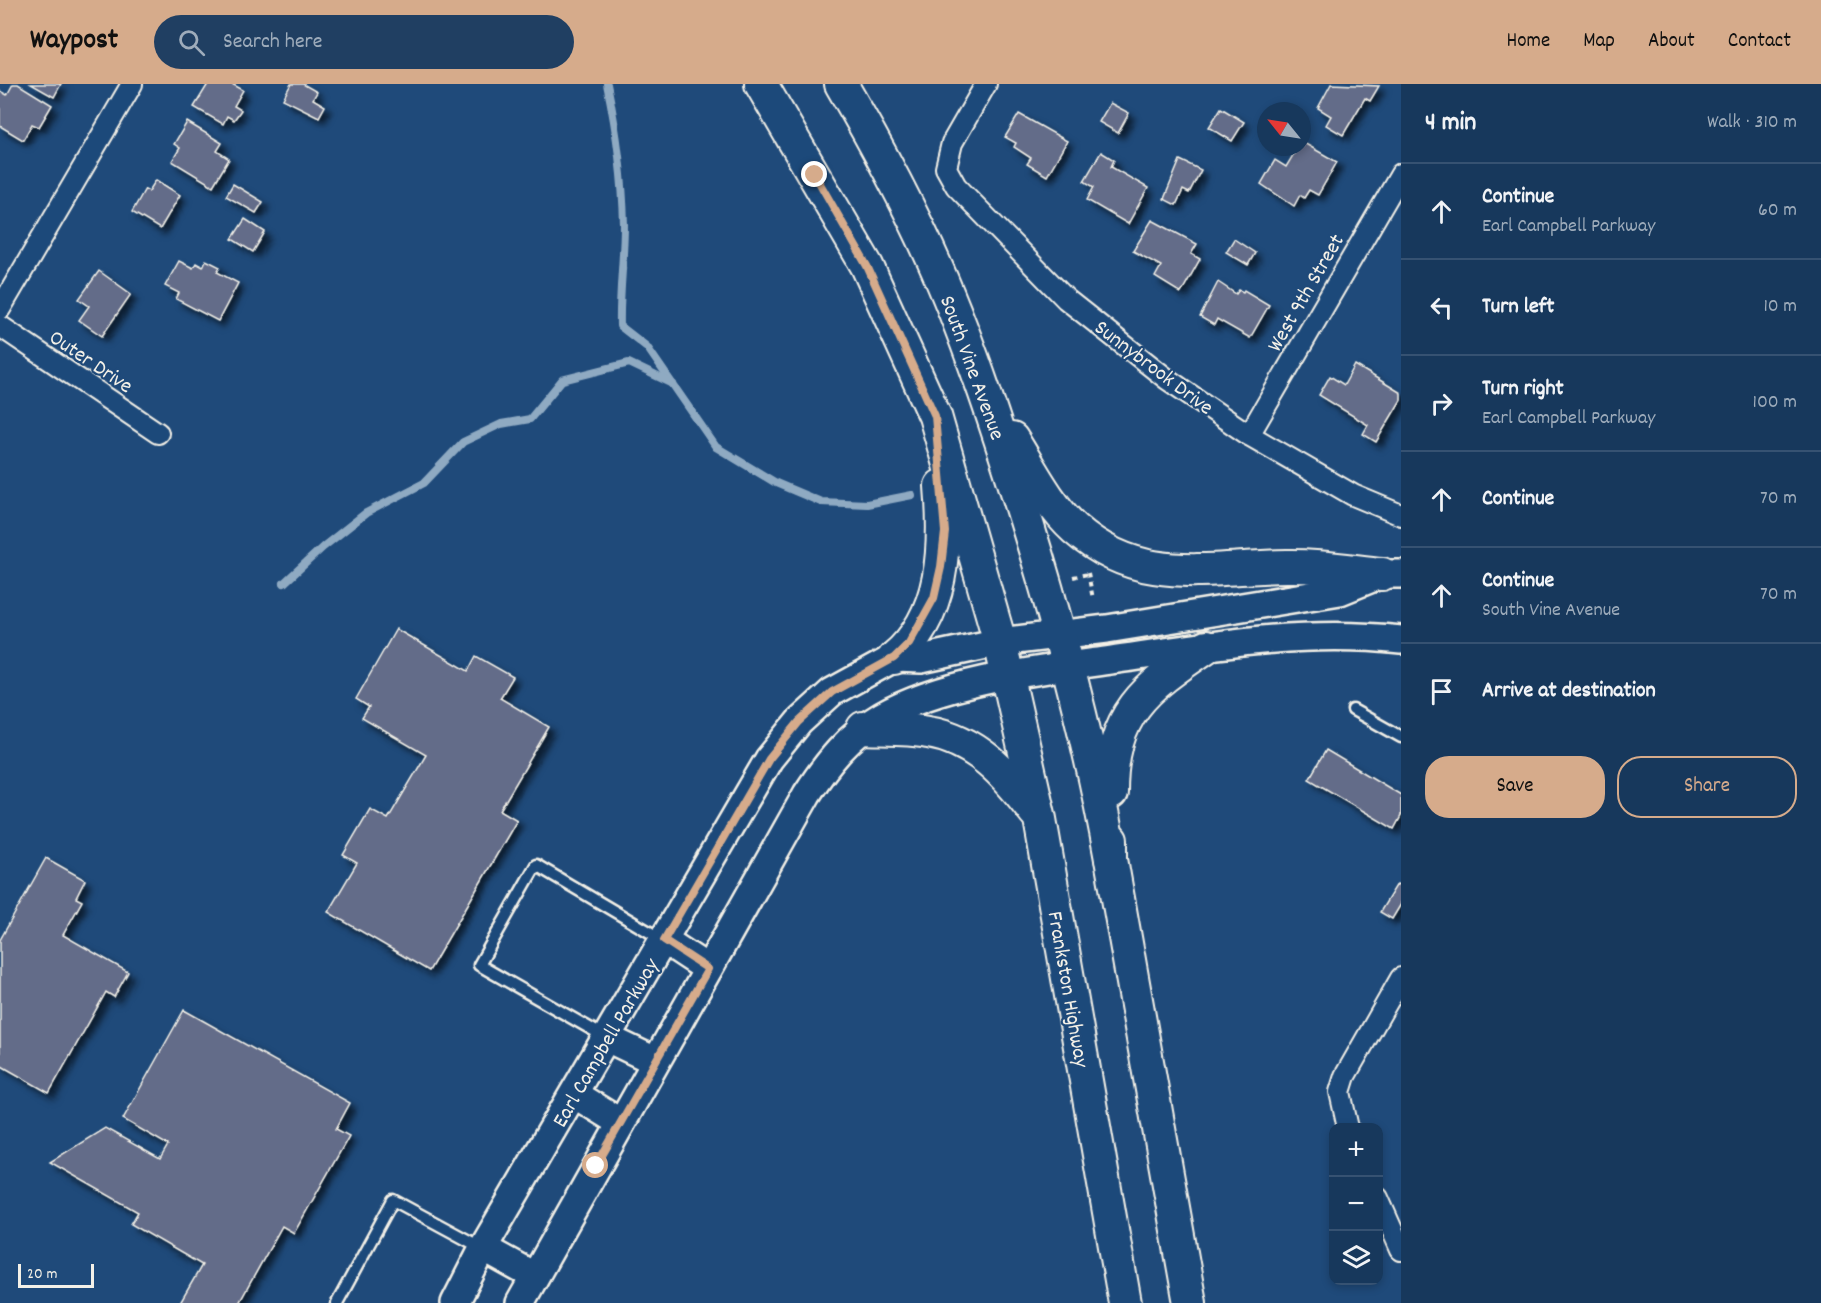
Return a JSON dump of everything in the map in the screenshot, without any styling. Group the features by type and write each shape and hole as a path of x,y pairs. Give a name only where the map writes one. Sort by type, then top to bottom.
{"main road":[{"path":"761,84 867,266 935,416 1000,642 1007,677"},
{"name":"South Vine Avenue","path":"841,84 920,232 938,271 985,395 1070,666"},
{"path":"985,395 1047,494 1074,528 1125,560 1154,569 1178,572 1289,565 1392,574"},
{"path":"894,658 909,643 926,614 934,598 941,567 945,532 935,416"},
{"path":"1062,635 1340,591 1392,574"},
{"name":"Earl Campbell Parkway","path":"455,1303 483,1248 769,759 784,738 832,692 894,658 921,659 1000,642 1062,635"},
{"path":"520,1303 807,794 835,754 863,728 924,697 1007,677 1070,666 1251,640 1331,635 1401,640"},
{"path":"1111,860 1111,771 1119,733 1151,688 1206,647"},
{"path":"1070,666 1087,735 1111,860 1190,1303"},
{"name":"Frankston Highway","path":"1007,677 1040,819 1125,1303"},
{"path":"863,728 927,732 971,748 999,768 1040,819"},
{"path":"664,940 708,969"},
{"path":"607,1038 655,1061"},
{"path":"573,1094 621,1123"},
{"path":"483,1248 534,1276"}],"street":[{"path":"0,309 132,84"},
{"name":"Sunnybrook Drive","path":"986,84 952,143 946,168 956,186 1066,299 1167,379 1249,435 1353,495 1401,515"},
{"name":"West 9th Street","path":"1249,435 1401,174"},
{"name":"Outer Drive","path":"0,326 158,433"},
{"path":"1347,1123 1340,1092 1345,1076 1401,978"},
{"path":"1383,1209 1401,1250"}],"lane":[{"path":"1353,710 1401,737"},
{"path":"607,1038 479,965 536,865 664,940"},
{"path":"337,1303 393,1200 483,1248"}],"path":[{"path":"1088,565 1093,598"},
{"path":"1066,578 1088,574"}],"building":[{"path":"13,84 18,84 52,105 39,127 32,124 23,140 0,126 0,91 7,95"},
{"path":"31,84 61,84 54,97"},
{"path":"208,84 232,84 243,90 234,106 241,110 234,120 227,116 223,124 194,107"},
{"path":"291,84 303,84 317,92 313,99 325,106 319,117 283,99"},
{"path":"1331,84 1379,86 1370,101 1365,98 1343,135 1326,125 1331,116 1318,108"},
{"path":"1110,103 1129,113 1118,133 1099,122"},
{"path":"1221,108 1244,122 1232,141 1209,127"},
{"path":"1019,114 1067,141 1047,176 1027,164 1031,158 1014,147 1016,143 1005,137"},
{"path":"187,122 222,143 217,151 229,159 213,186 172,161 180,148 174,144"},
{"path":"1311,147 1337,162 1318,195 1309,190 1304,198 1300,195 1294,206 1261,184 1275,160 1286,167 1293,156 1311,156"},
{"path":"1101,152 1114,160 1111,167 1148,188 1128,224 1087,200 1094,187 1084,181"},
{"path":"1180,160 1201,170 1189,193 1183,190 1176,205 1164,199"},
{"path":"156,180 180,195 160,229 132,212 145,189 149,191"},
{"path":"233,184 263,202 256,213 226,196"},
{"path":"245,219 265,232 253,252 232,239"},
{"path":"1152,220 1197,244 1191,254 1200,259 1181,293 1155,277 1161,266 1133,251"},
{"path":"1234,239 1255,253 1248,265 1226,252"},
{"path":"206,260 220,267 217,272 238,283 218,321 176,299 179,293 165,286 179,261 193,268 196,263 203,267"},
{"path":"99,271 131,294 102,336 79,320 89,306 79,299"},
{"path":"1218,282 1236,294 1239,290 1243,292 1244,290 1269,305 1250,338 1217,319 1214,325 1200,317"},
{"path":"1355,365 1401,393 1401,400 1376,442 1363,434 1368,425 1319,395 1330,376 1344,385"},
{"path":"396,629 468,671 476,656 513,677 500,698 549,727 500,810 517,820 429,971 328,912 357,863 343,855 370,809 388,819 426,755 362,718 369,707 356,699"},
{"path":"1326,750 1401,795 1401,816 1394,829 1309,779"},
{"path":"46,858 85,880 76,898 82,901 63,935 128,972 114,997 106,992 49,1093 0,1065 0,940"},
{"path":"1397,884 1401,886 1401,904 1392,919 1380,912"},
{"path":"184,1010 350,1103 336,1129 349,1136 294,1233 282,1226 239,1303 180,1303 202,1265 131,1224 138,1212 50,1162 105,1128 160,1159 168,1145 123,1119"}],"waterway":[{"path":"607,84 619,154 623,207 620,326 647,347 716,447 776,483 821,502 867,504 912,495"},
{"path":"284,583 323,547 366,513 424,483 463,442 501,424 530,419 562,380 629,363 673,384"}],"route":[{"path":"596,1166 708,969 664,940 769,759 784,738 832,692 855,677 894,658 903,650 934,598 941,567 945,532 935,416 867,266 815,175"}]}
